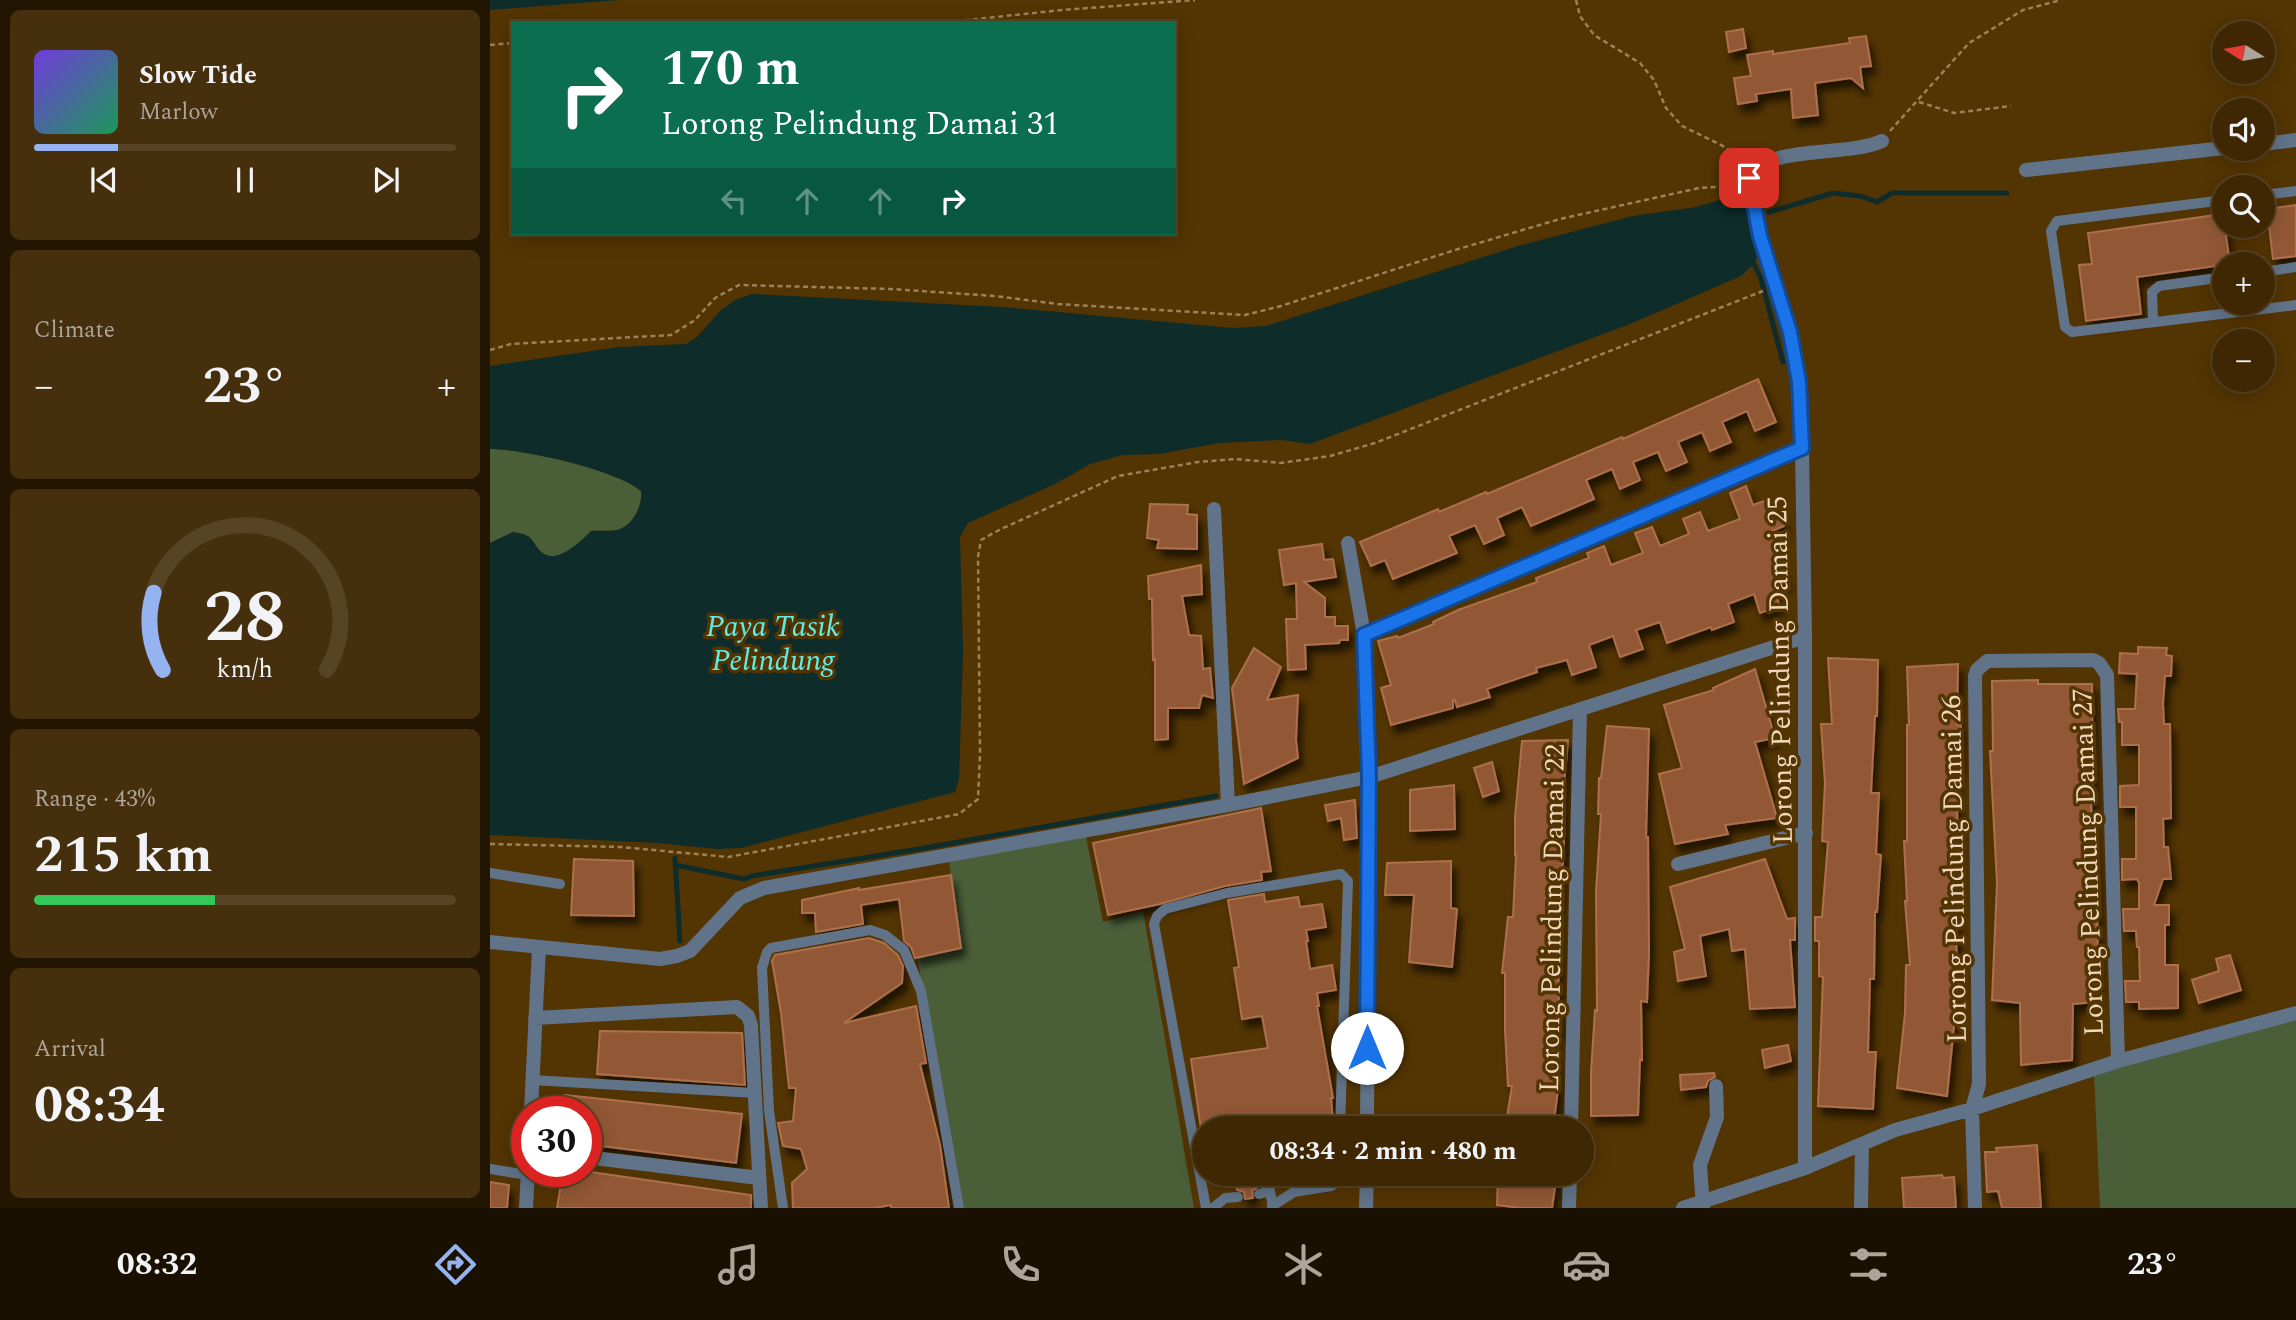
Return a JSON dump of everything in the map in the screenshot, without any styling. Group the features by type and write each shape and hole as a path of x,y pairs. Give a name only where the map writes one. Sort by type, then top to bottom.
{"street":[{"path":"2275,143 2296,140"},
{"path":"1749,178 1755,169 1775,157 1853,150 1882,141"},
{"path":"2026,170 2212,149"},
{"name":"Lorong Pelindung Damai 25","path":"1749,178 1760,236 1790,332 1799,382 1805,637 1805,1168"},
{"path":"1364,635 1802,448"},
{"path":"1214,509 1228,805"},
{"path":"1348,543 1364,635 1369,777 1367,1116"},
{"path":"490,942 660,959 677,956 690,951 740,898 765,888 1369,777 1805,637"},
{"name":"Lorong Pelindung Damai 26","path":"1972,1109 1979,1084 1975,676 1987,661 2093,660 2099,663"},
{"name":"Lorong Pelindung Damai 27","path":"2099,663 2107,675 2118,1061"},
{"name":"Lorong Pelindung Damai 22","path":"1571,1116 1580,709"},
{"path":"1678,864 1806,833"},
{"path":"532,1096 539,948"},
{"path":"536,1018 737,1007 748,1016 751,1025 761,1208"},
{"path":"1683,1208 1702,1205 1805,1168 1895,1130 1972,1109 2118,1061 2296,1013"},
{"path":"1702,1205 1700,1165 1717,1117 1716,1086"},
{"path":"1972,1109 1975,1208"},
{"path":"1861,1208 1862,1144"},
{"path":"602,1159 759,1178"},
{"path":"1366,1208 1367,1186"},
{"path":"1569,1208 1570,1186"},
{"path":"526,1208 527,1187"}],"lane":[{"path":"2275,194 2296,191"},
{"path":"2212,202 2057,221 2051,231 2065,327 2072,332 2296,305"},
{"path":"2275,270 2296,267"},
{"path":"2153,322 2152,292 2159,286 2212,279"},
{"path":"490,873 561,884"},
{"path":"1192,1132 1154,925 1157,916 1165,909 1227,894 1341,874 1348,881 1340,1116"},
{"path":"783,1208 769,1111 762,968 764,959 771,948 870,930 891,939 904,950 920,990 959,1208"},
{"path":"533,1080 754,1093"},
{"path":"490,1169 511,1171"},
{"path":"1202,1186 1206,1208"},
{"path":"1259,1194 1270,1191 1273,1207 1294,1192 1331,1186"},
{"path":"1213,1208 1225,1198 1238,1197"}],"path":[{"path":"958,21 1195,0"},
{"path":"1576,0 1580,16 1594,35 1640,63 1654,80 1667,108 1682,125 1727,148 1749,178"},
{"path":"1882,141 1952,61 1974,40 2023,10 2061,0"},
{"path":"490,45 511,43"},
{"path":"1918,101 1954,113 2011,106"},
{"path":"490,350 511,344 671,334 695,320 715,298 739,285 891,289 995,296 1058,304 1245,314 1281,306 1560,219 1699,188 1734,186 1754,196"},
{"path":"490,844 621,847 728,857 959,814 978,799 978,558 981,540 1118,476 1198,462 1235,459 1281,463 1330,456 1375,443 1759,292"}],"green space":[{"path":"490,449 569,462 612,476 641,491 639,507 629,523 620,529 591,531 570,550 556,556 544,554 529,537 513,532 490,543"},
{"path":"1085,832 1103,922 1143,911 1194,1208 960,1208 916,949 960,938 949,862"},
{"path":"2296,1017 2296,1208 2100,1208 2094,1073"}],"water":[{"path":"490,0 620,0 490,10"},
{"name":"Paya Tasik Pelindung","path":"1726,198 1743,202 1748,212 1757,257 1754,264 1741,276 1630,324 1310,444 1282,440 1219,443 1159,454 1123,455 1090,464 1057,483 968,523 960,537 963,651 959,780 955,792 741,848 717,849 658,843 490,835 490,543 513,532 529,537 544,554 556,556 569,550 591,531 620,529 629,523 639,507 641,491 629,483 591,468 546,457 490,449 490,366 619,347 686,344 697,337 721,310 737,299 752,294 1002,307 1232,328 1266,326 1518,246 1633,216 1696,207"}],"building":[{"path":"1743,29 1746,48 1729,52 1726,32"},
{"path":"1866,36 1871,66 1860,67 1863,88 1851,78 1815,83 1818,115 1793,118 1791,89 1756,94 1757,101 1738,104 1734,78 1751,76 1747,55 1850,43 1849,38"},
{"path":"2296,205 2296,256 2275,259 2270,238 2275,238 2275,208"},
{"path":"2212,216 2212,238 2226,238 2228,252 2212,252 2212,267 2137,277 2141,314 2086,321 2079,265 2092,264 2088,233"},
{"path":"1758,379 1776,422 1755,431 1747,411 1722,422 1731,442 1710,451 1702,432 1678,442 1687,462 1666,471 1658,452 1633,462 1640,480 1620,489 1612,469 1586,480 1594,499 1531,526 1522,507 1497,518 1504,535 1484,544 1475,525 1449,536 1457,553 1393,579 1385,560 1371,566 1360,542 1438,509 1439,512 1486,492 1487,494 1622,437 1623,439"},
{"path":"1746,486 1753,505 1773,498 1784,526 1772,531 1781,556 1777,558 1786,583 1773,588 1780,606 1760,613 1754,594 1728,604 1734,622 1712,630 1711,627 1667,643 1660,622 1636,630 1643,649 1620,657 1613,636 1589,645 1596,667 1572,675 1567,660 1536,668 1537,672 1487,689 1490,697 1457,707 1453,700 1453,708 1391,725 1381,688 1391,685 1378,641 1397,636 1398,638 1434,624 1433,622 1458,610 1537,582 1536,578 1589,558 1587,553 1604,546 1611,565 1643,553 1635,533 1652,527 1660,546 1689,534 1683,519 1700,512 1708,531 1740,519 1730,493"},
{"path":"1150,504 1188,505 1187,514 1197,515 1197,549 1157,548 1159,540 1147,538"},
{"path":"1322,544 1324,560 1333,559 1336,577 1304,582 1325,598 1325,617 1335,617 1335,626 1348,626 1348,640 1305,645 1306,669 1288,670 1286,619 1297,619 1296,583 1284,585 1279,550"},
{"path":"1201,565 1202,594 1182,596 1189,635 1201,636 1203,669 1210,668 1213,698 1202,695 1199,708 1168,708 1168,739 1155,740 1155,659 1153,660 1152,599 1149,599 1148,576"},
{"path":"2138,647 2167,648 2166,655 2172,656 2171,676 2165,676 2163,704 2164,724 2170,724 2171,818 2163,819 2164,847 2168,847 2171,879 2163,879 2154,905 2169,905 2169,925 2165,925 2165,965 2178,965 2178,1008 2139,1009 2139,1002 2126,1002 2125,981 2140,981 2139,947 2136,931 2124,931 2123,909 2139,909 2139,883 2137,879 2122,880 2122,859 2136,859 2136,807 2120,807 2120,786 2139,785 2139,745 2122,745 2122,722 2119,722 2118,709 2135,709 2137,674 2119,673 2120,653 2138,654"},
{"path":"1254,648 1281,667 1267,700 1298,695 1298,758 1244,784 1232,688"},
{"path":"1828,658 1878,660 1871,793 1879,793 1876,854 1881,855 1875,912 1874,979 1870,979 1868,1052 1876,1052 1873,1109 1818,1106 1823,977 1819,976 1819,941 1815,941 1815,917 1822,917 1828,842 1822,841 1825,783 1821,724 1832,724"},
{"path":"1958,664 1957,725 1961,725 1959,772 1956,772 1958,842 1955,892 1957,966 1960,966 1947,1096 1897,1088 1905,1013 1906,965 1910,965 1904,841 1907,841 1909,725 1907,667"},
{"path":"1755,669 1775,738 1755,742 1777,818 1725,825 1728,834 1675,844 1659,774 1682,768 1664,705 1714,690 1713,688"},
{"path":"2038,680 2038,684 2092,684 2091,803 2097,886 2098,984 2096,1002 2073,1004 2072,1060 2021,1065 2020,1003 1992,1000 1997,883 1990,751 1993,751 1992,681"},
{"path":"1607,726 1649,729 1646,837 1649,953 1647,1002 1641,1001 1642,1060 1640,1059 1638,1115 1591,1116 1591,1072 1595,1010 1597,1011 1596,891 1601,778"},
{"path":"1568,740 1558,922 1559,1032 1555,1032 1558,1089 1555,1116 1507,1116 1512,1086 1508,1086 1505,973 1502,973 1508,917 1513,917 1515,817 1522,741"},
{"path":"1492,762 1499,791 1483,797 1474,768"},
{"path":"1454,785 1455,829 1410,831 1410,790"},
{"path":"1355,800 1357,838 1344,840 1341,818 1328,821 1325,805"},
{"path":"1261,808 1271,871 1261,872 1262,880 1225,886 1108,915 1093,843"},
{"path":"574,859 633,861 634,916 571,915"},
{"path":"1765,859 1787,919 1795,918 1795,940 1790,940 1795,1007 1750,1009 1745,949 1732,951 1729,929 1700,936 1706,976 1678,981 1674,952 1685,949 1670,887"},
{"path":"1451,861 1451,908 1457,909 1452,967 1409,962 1414,895 1385,895 1387,863"},
{"path":"951,875 961,948 915,958 911,947 904,941 899,899 861,905 863,924 816,932 815,913 802,913 802,900 859,888"},
{"path":"1264,894 1265,902 1298,897 1300,907 1322,904 1326,927 1306,930 1306,941 1310,969 1332,965 1336,990 1317,993 1333,1098 1332,1116 1199,1116 1191,1059 1268,1048 1262,1016 1242,1019 1234,968 1239,967 1228,900"},
{"path":"869,938 884,943 898,955 903,966 902,983 844,1023 916,1006 926,1063 920,1064 940,1145 949,1208 891,1208 891,1205 875,1208 793,1208 792,1183 807,1169 801,1149 783,1146 778,1123 793,1121 796,1088 789,1088 772,961 775,955"},
{"path":"2230,955 2241,990 2199,1003 2192,980 2219,971 2216,959"},
{"path":"600,1031 742,1033 745,1085 597,1074"},
{"path":"1788,1045 1791,1061 1765,1068 1762,1050"},
{"path":"1714,1073 1715,1077 1708,1081 1706,1087 1681,1090 1680,1075"},
{"path":"602,1099 742,1114 736,1163 602,1146"},
{"path":"2037,1145 2041,1208 2002,1208 1998,1191 1987,1192 1985,1152 1997,1152 1996,1148"},
{"path":"602,1174 751,1195 751,1208 557,1208 560,1187 602,1187"},
{"path":"1942,1175 1943,1178 1954,1177 1956,1208 1904,1208 1902,1178"},
{"path":"490,1182 509,1185 507,1208 490,1208"},
{"path":"1236,1186 1258,1186 1252,1191 1253,1198 1245,1199 1244,1192 1237,1190"},
{"path":"1498,1186 1555,1186 1552,1208 1497,1205"}],"waterway":[{"path":"1769,212 1833,193 1860,196 1877,202 1892,193 2007,193"},
{"path":"1754,264 1761,279 1783,362"},
{"path":"675,865 744,879 1216,796"},
{"path":"675,858 680,941"}],"route":[{"path":"1367,1048 1369,777 1364,635 1802,448 1799,382 1790,332 1760,236 1749,178"}]}
